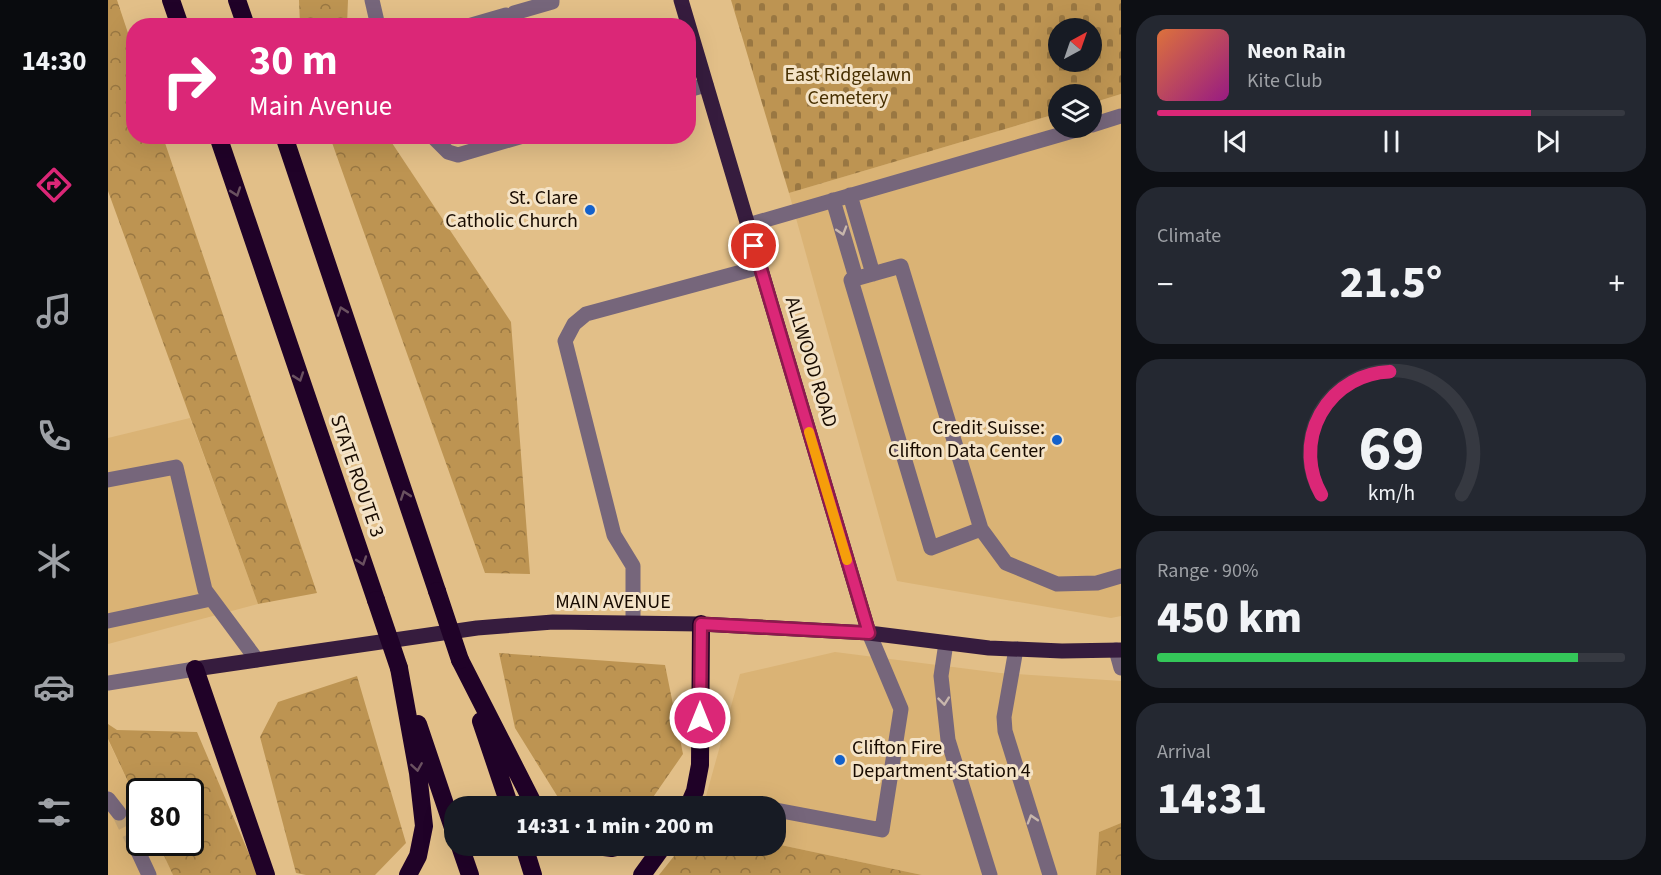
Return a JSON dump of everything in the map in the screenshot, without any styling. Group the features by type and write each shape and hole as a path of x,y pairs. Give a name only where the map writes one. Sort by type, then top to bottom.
{"highway":[{"path":"171,0 177,18"},
{"path":"237,0 243,18"},
{"name":"STATE ROUTE 3","path":"221,144 444,801"},
{"name":"STATE ROUTE 3","path":"287,144 506,796"},
{"path":"693,796 700,765 701,624"},
{"path":"460,660 529,796"},
{"path":"399,668 418,773 424,826 418,856 408,875"},
{"path":"195,669 266,875"},
{"path":"463,856 470,875"},
{"path":"527,856 533,875"},
{"path":"642,875 656,856"}],"main road":[{"name":"ALLWOOD ROAD","path":"681,0 686,18"},
{"name":"ALLWOOD ROAD","path":"696,51 869,633"},
{"name":"MAIN AVENUE","path":"195,669 477,628 553,622 701,624 869,633 1016,649 1118,650"}],"street":[{"path":"372,0 376,18"},
{"path":"496,18 552,0"},
{"path":"696,88 706,85"},
{"path":"1102,122 1121,116"},
{"path":"748,225 1048,138"},
{"path":"440,144 448,152 458,155 496,144"},
{"path":"850,195 873,274"},
{"path":"833,200 856,278"},
{"path":"981,530 931,548 851,280 901,266 981,530 1006,563 1057,584 1097,583 1121,576"},
{"path":"633,622 633,566 614,535 565,341 574,324 585,314 760,267"},
{"path":"108,480 176,467 205,590 257,660"},
{"path":"108,621 211,599"},
{"path":"786,812 882,830 901,709 869,633"},
{"path":"946,643 941,676 948,740 990,875"},
{"path":"1016,649 1004,717 1005,730 1050,875"},
{"path":"1118,650 1121,668"},
{"name":"MAIN AVENUE","path":"108,683 195,669"},
{"path":"108,799 118,813"},
{"path":"140,856 149,875"}],"shaded area":[{"path":"1121,94 1121,616 1111,618 897,581 789,193 1048,116 1048,138 1102,138 1102,100"},
{"path":"190,418 258,604 108,644 108,438"},
{"path":"835,652 1000,673 1121,681 1121,823 1099,832 1096,875 922,875 786,846 786,796 706,796 740,674"},
{"path":"108,740 126,778 126,856 164,856 173,875 108,875"}],"green space":[{"path":"108,0 117,0 126,27 126,144 165,144 317,593 258,604 108,191"},
{"path":"299,0 348,0 347,18 300,18"},
{"name":"East Ridgelawn Cemetery","path":"731,0 1121,0 1121,94 1102,100 1102,84 1048,84 1048,116 789,193"},
{"path":"332,144 393,144 511,322 530,574 485,573"},
{"path":"499,653 665,665 683,754 654,796 557,796 515,728"},
{"path":"357,676 406,843 375,875 296,873 260,737 278,702"},
{"path":"108,724 117,730 197,732 258,875 173,875 164,856 204,856 204,778 126,778 108,739"},
{"path":"1121,823 1121,875 1096,875 1099,832"},
{"path":"786,846 922,875 659,875 674,856 786,856"}],"tunnel":[{"path":"119,813 126,827"}],"slow traffic":[{"path":"809,432 847,560"}],"place":[{"name":"St. Clare Catholic Church","path":"590,210"},
{"name":"Credit Suisse: Clifton Data Center","path":"1057,440"},
{"name":"Clifton Fire Department Station 4","path":"840,760"}],"route":[{"path":"700,718 701,624 869,633 754,246"}]}
